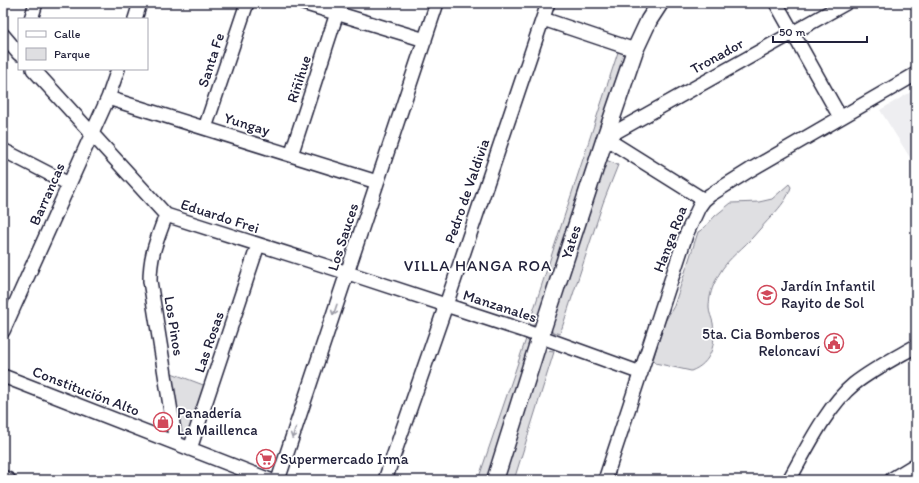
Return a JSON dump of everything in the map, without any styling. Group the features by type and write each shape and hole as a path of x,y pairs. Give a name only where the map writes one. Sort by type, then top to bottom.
{"main road":[{"name":"Yates","path":"495,480 540,337 635,50 649,20 660,3"},
{"path":"893,480 916,466"}],"street":[{"path":"31,18 36,3"},
{"path":"135,18 140,3"},
{"name":"Santa Fe","path":"206,128 247,3"},
{"path":"303,3 425,40"},
{"name":"Los Sauces","path":"278,480 437,3"},
{"name":"Pedro de Valdivia","path":"385,480 548,3"},
{"path":"776,3 840,117"},
{"name":"Tronador","path":"605,138 846,3"},
{"name":"Riñihue","path":"291,155 337,13"},
{"path":"542,19 635,50"},
{"path":"3,35 18,53"},
{"name":"Eduardo Frei","path":"34,70 166,215 348,273"},
{"name":"Barrancas","path":"3,331 91,132 108,98 118,70"},
{"name":"Hanga Roa","path":"605,480 686,235 695,214 704,200 750,170 916,74"},
{"name":"Yungay","path":"108,98 377,182"},
{"path":"605,138 704,200"},
{"path":"3,150 69,184"},
{"name":"Los Pinos","path":"166,215 150,264 150,281 176,444"},
{"name":"Las Rosas","path":"190,449 258,245"},
{"name":"Manzanales","path":"348,273 540,337 641,373"},
{"path":"789,480 820,427 842,396 854,384 868,374 916,346"},
{"name":"Constitución Alto","path":"3,376 270,480"},
{"path":"3,477 9,480"}],"shaded area":[{"path":"916,89 916,167 880,110"}],"green space":[{"path":"619,49 623,51 625,56 540,319 535,325 530,326 529,324"},
{"path":"606,160 618,165 603,203 560,334 553,332 550,328"},
{"path":"789,184 791,187 790,191 781,206 727,263 719,274 712,288 709,301 709,312 713,323 714,338 708,358 698,368 691,371 655,363 653,360 664,323 674,306 698,232 731,203 759,202 772,199"},
{"path":"526,339 531,344 489,480 478,480"},
{"path":"547,351 554,352 514,480 503,480 543,354"},
{"path":"169,372 206,386 189,441 178,437"}],"place":[{"name":"Jardín Infantil Rayito de Sol","path":"767,295"},
{"name":"5ta. Cia Bomberos Reloncaví","path":"834,343"},
{"name":"Panadería La Maillenca","path":"163,422"},
{"name":"Supermercado Irma","path":"266,459"}],"district":[{"name":"VILLA HANGA ROA","path":"478,265"}]}
